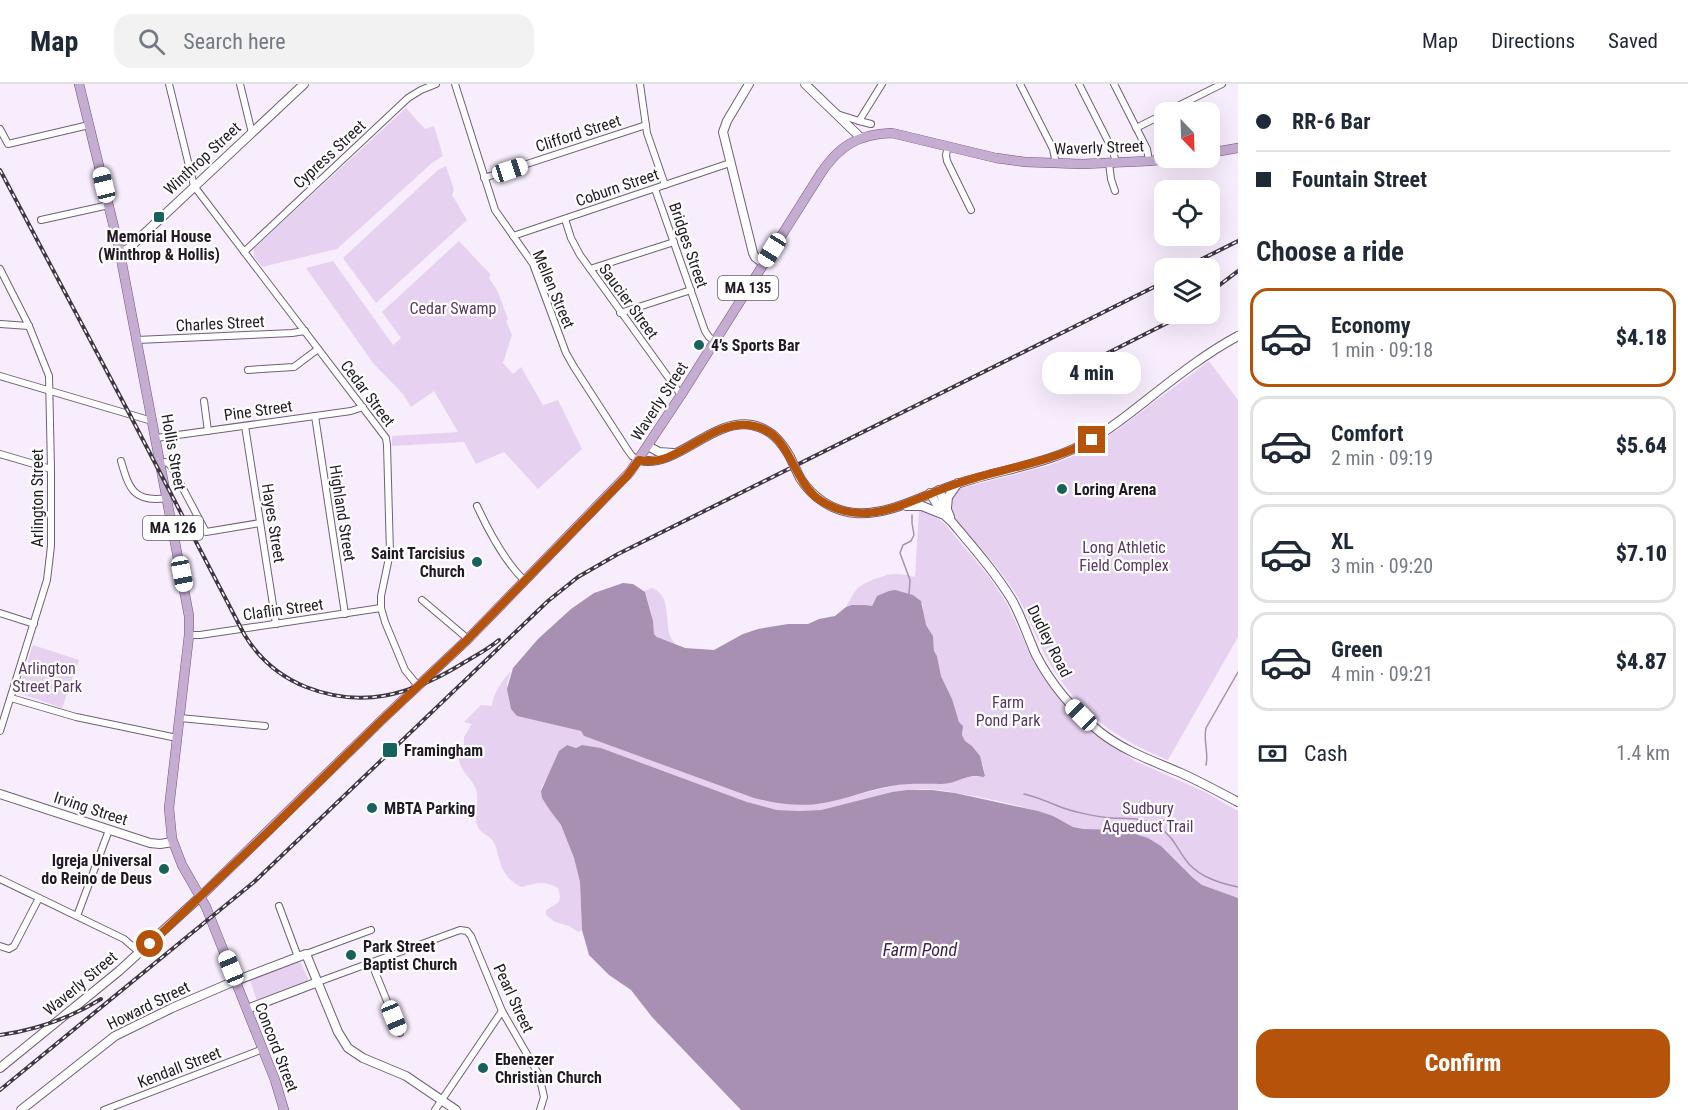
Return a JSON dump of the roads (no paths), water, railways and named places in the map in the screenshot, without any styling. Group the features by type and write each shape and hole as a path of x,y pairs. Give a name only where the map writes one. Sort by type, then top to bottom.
{"main road":[{"name":"Hollis Street","path":"79,84 120,253 187,604 189,635 169,812 173,842 185,871 201,896"},
{"name":"Waverly Street","path":"201,896 468,639 627,476 681,395 829,160 846,145 874,134 892,133 1007,160 1056,164 1154,160"},
{"path":"1220,151 1238,148"},
{"name":"Concord Street","path":"201,896 279,1090 284,1110"}],"street":[{"path":"169,84 194,186"},
{"path":"240,84 252,133"},
{"name":"Winthrop Street","path":"120,253 129,248 304,84"},
{"name":"Cypress Street","path":"244,252 408,98 436,84"},
{"name":"Mellen Street","path":"456,84 495,210 533,264 574,367 627,449 639,460"},
{"path":"640,84 646,125 665,185"},
{"path":"749,84 724,126 724,138 753,253 764,264"},
{"path":"805,84 861,138"},
{"path":"859,121 882,84"},
{"path":"1020,84 1053,149 1056,164"},
{"path":"1079,84 1113,151 1111,179 1116,191"},
{"path":"1114,84 1147,149 1149,161"},
{"path":"1187,102 1222,84"},
{"path":"835,113 871,124"},
{"path":"1136,128 1154,119"},
{"path":"0,129 8,144 89,125"},
{"name":"Clifford Street","path":"484,178 646,125"},
{"path":"948,146 947,161 971,210"},
{"name":"Coburn Street","path":"513,236 730,164"},
{"name":"Cedar Street","path":"194,186 384,436 387,445 390,553 381,596 381,608 383,619 405,670 418,686"},
{"name":"Bridges Street","path":"655,189 705,331 715,341"},
{"path":"41,220 109,205"},
{"name":"Saucier Street","path":"566,219 575,246 590,269 681,395"},
{"path":"590,269 674,242"},
{"name":"Arlington Street","path":"0,269 29,326 50,376 51,391 50,558 47,580 11,698 4,708 0,731"},
{"path":"620,313 691,290"},
{"path":"0,324 29,326"},
{"name":"Charles Street","path":"137,340 304,331"},
{"path":"890,509 958,483 1051,458 1084,444 1108,429 1206,356 1238,336"},
{"path":"248,370 294,367 318,349"},
{"path":"0,376 153,422"},
{"path":"204,401 208,431"},
{"name":"Pine Street","path":"156,438 351,411 363,407"},
{"name":"Highland Street","path":"315,416 345,614"},
{"path":"639,460 656,461 718,430 743,424 757,426 773,434 790,457 800,478 815,496 839,510 867,513 922,506 945,513 948,497 958,483"},
{"name":"Hayes Street","path":"245,426 276,624"},
{"path":"648,446 661,453 676,452"},
{"path":"0,453 51,469"},
{"path":"121,461 128,484 137,495 152,500 167,498"},
{"path":"160,463 166,462 171,466 206,532 261,523"},
{"name":"Dudley Road","path":"935,492 945,513 1006,591 1018,611 1047,674 1064,697 1100,732 1126,749 1199,781 1238,802"},
{"path":"477,506 502,552 516,573 525,581"},
{"path":"422,600 468,639"},
{"name":"Claflin Street","path":"189,635 381,608"},
{"path":"0,613 34,624"},
{"path":"11,698 76,717 177,738"},
{"path":"180,718 265,726"},
{"name":"Irving Street","path":"0,794 155,844 173,842"},
{"path":"76,916 109,830"},
{"path":"0,879 127,940 140,952"},
{"name":"Waverly Street","path":"0,1068 140,952 201,896"},
{"path":"0,946 9,949 14,946 39,898"},
{"path":"279,906 302,955 318,982 338,1032 348,1048 363,1059 399,1073 456,1110"},
{"name":"Howard Street","path":"21,1110 115,1036 236,980 371,930"},
{"name":"Pearl Street","path":"371,962 460,930 467,931 502,1011 539,1075 544,1097 540,1110"},
{"path":"247,1009 371,962 400,1033"},
{"path":"435,1110 502,1011"},
{"name":"Kendall Street","path":"104,1110 263,1049"}],"water":[{"path":"623,583 633,584 645,592 654,634 657,637 685,648 714,650 743,634 758,629 788,624 808,624 835,616 852,605 872,606 877,596 889,591 895,590 913,595 921,601 926,625 933,636 934,651 941,676 952,699 959,722 963,726 962,735 980,756 985,776 972,776 947,784 891,786 815,804 780,803 754,798 584,736 581,731 517,716 511,709 507,689 513,668 538,639 571,609 594,593"},
{"name":"Farm Pond","path":"567,745 576,748 582,745 601,748 747,802 777,810 821,810 892,792 932,790 1038,811 1073,827 1117,830 1148,838 1161,846 1202,885 1238,898 1238,1110 741,1110 652,1017 631,990 609,975 589,955 582,930 580,882 574,858 561,825 542,798 541,791 559,751"}],"waterway":[{"path":"909,594 910,580 900,553 903,545 911,541 914,535 912,515"},
{"path":"1206,765 1206,728 1238,672"},
{"path":"1024,794 1085,814 1135,819 1151,823 1167,834 1189,864 1200,873 1218,882 1238,887"},
{"path":"1159,826 1164,820"}],"railway":[{"path":"0,170 244,634 263,659 287,678 306,687 327,694 366,698 385,696 423,684 460,665 499,640"},
{"path":"1204,258 1238,241"},
{"path":"1220,285 1238,271"},
{"path":"0,1090 254,882 548,601 578,577 618,554 1154,287"},
{"path":"1082,366 1165,324"},
{"path":"0,1035 52,1022 101,999"}],"place":[{"name":"Memorial House (Winthrop & Hollis)","path":"159,217"},
{"name":"4’s Sports Bar","path":"699,345"},
{"name":"Loring Arena","path":"1062,489"},
{"name":"Saint Tarcisius Church","path":"477,562"},
{"name":"Framingham","path":"390,750"},
{"name":"MBTA Parking","path":"372,808"},
{"name":"Igreja Universal do Reino de Deus","path":"164,869"},
{"name":"Park Street Baptist Church","path":"351,955"},
{"name":"Ebenezer Christian Church","path":"483,1068"}],"park label":[{"name":"Cedar Swamp","path":"453,308"},
{"name":"Long Athletic Field Complex","path":"1124,556"},
{"name":"Arlington Street Park","path":"47,677"},
{"name":"Farm Pond Park","path":"1008,711"},
{"name":"Sudbury Aqueduct Trail","path":"1148,817"}]}
